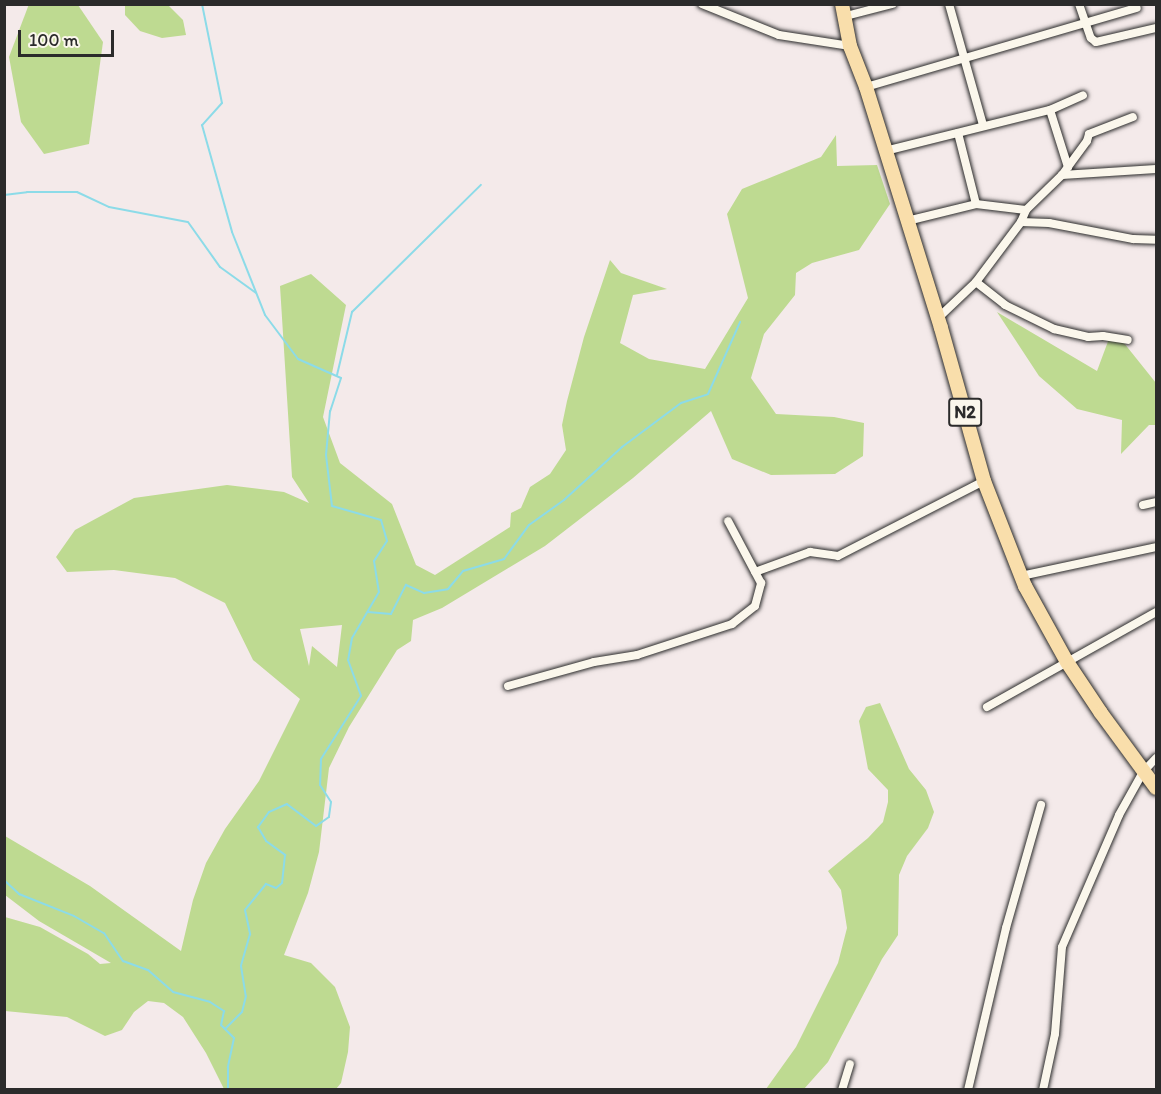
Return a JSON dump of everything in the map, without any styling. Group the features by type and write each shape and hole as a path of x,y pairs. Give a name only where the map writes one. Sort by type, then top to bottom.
{"highway":[{"name":"N2","path":"844,10 850,46 866,87 984,481 1022,576 1067,662 1156,788"}],"street":[{"path":"702,4 779,35 850,46"},
{"path":"844,10 892,4"},
{"path":"949,4 983,125"},
{"path":"1079,4 1091,38 1096,42 1156,28"},
{"path":"866,87 1137,8"},
{"path":"885,151 1050,110 1083,95"},
{"path":"1050,110 1068,167"},
{"path":"937,319 976,282 1021,222 1026,210 1062,175 1088,141 1089,134 1133,117"},
{"path":"958,133 976,204"},
{"path":"1062,175 1156,169"},
{"path":"907,221 976,204 1026,210"},
{"path":"1021,222 1049,223 1133,239 1156,240"},
{"path":"976,282 1005,305 1054,330 1088,337 1103,336 1128,340"},
{"path":"755,572 810,552 838,556 984,481"},
{"path":"1143,505 1156,502"},
{"path":"508,686 594,662 637,655 732,624 755,606 761,583 728,521"},
{"path":"1022,576 1156,547"},
{"path":"987,707 1156,612"},
{"path":"1148,616 1156,621"},
{"path":"1043,1089 1055,1034 1062,947 1119,815 1143,772 1156,758"},
{"path":"968,1089 1006,928 1041,805"},
{"path":"842,1089 850,1064"}],"green space":[{"path":"29,4 78,5 103,42 89,144 44,154 21,122 9,57"},
{"path":"125,5 168,5 183,20 186,35 162,38 140,31 125,15"},
{"path":"836,135 837,166 877,165 890,204 859,250 812,263 796,273 795,295 764,334 751,378 776,414 834,417 864,423 863,456 835,474 771,475 732,459 711,411 633,478 545,546 442,608 413,620 411,641 397,650 349,727 329,768 319,852 308,893 284,955 311,963 335,987 350,1027 348,1052 341,1083 336,1089 224,1089 206,1053 183,1017 164,1003 148,1001 134,1012 122,1030 105,1036 67,1017 5,1011 5,917 40,927 88,954 100,964 111,963 39,921 5,895 5,836 90,886 181,951 193,900 206,863 225,829 259,781 300,699 253,660 225,603 175,578 114,570 67,572 56,557 75,530 134,498 227,485 284,492 309,503 292,477 280,286 311,274 346,305 323,417 340,463 392,504 416,565 435,575 510,527 511,513 521,508 530,487 550,474 566,450 562,425 567,401 584,337 610,260 621,273 667,289 633,295 620,343 649,359 705,369 748,298 727,214 742,189 821,157","holes":["342,625 337,667 312,646 309,666 300,629"]},
{"path":"997,312 1097,371 1110,336 1124,343 1156,383 1156,425 1149,425 1121,454 1122,420 1077,409 1039,376"},
{"path":"880,703 909,769 926,790 934,812 928,828 907,856 899,875 898,935 882,959 828,1062 804,1089 766,1089 796,1047 838,963 847,928 841,890 828,871 868,838 883,822 888,802 888,790 868,769 859,721 866,707"}],"waterway":[{"path":"202,4 222,103 202,125 232,232 265,315 298,359 341,378 330,411 326,455 332,506 381,520 387,541 374,561 379,592 352,638 348,660 361,696 321,759 320,785 331,802 329,817 316,826 287,804 269,812 258,827 266,841 285,855 282,883 276,888 266,884 245,910 250,934 241,966 246,996 242,1012 225,1029 234,1038 228,1067 228,1090"},
{"path":"337,375 352,312 481,185"},
{"path":"4,195 27,192 77,192 109,207 188,222 220,267 256,293"},
{"path":"368,612 391,614 406,585 424,593 448,589 463,571 504,559 529,525 564,500 622,447 681,403 708,394 740,322"},
{"path":"4,880 19,894 74,916 104,933 123,961 148,970 173,992 210,1002 224,1011 221,1025 225,1029"}]}
